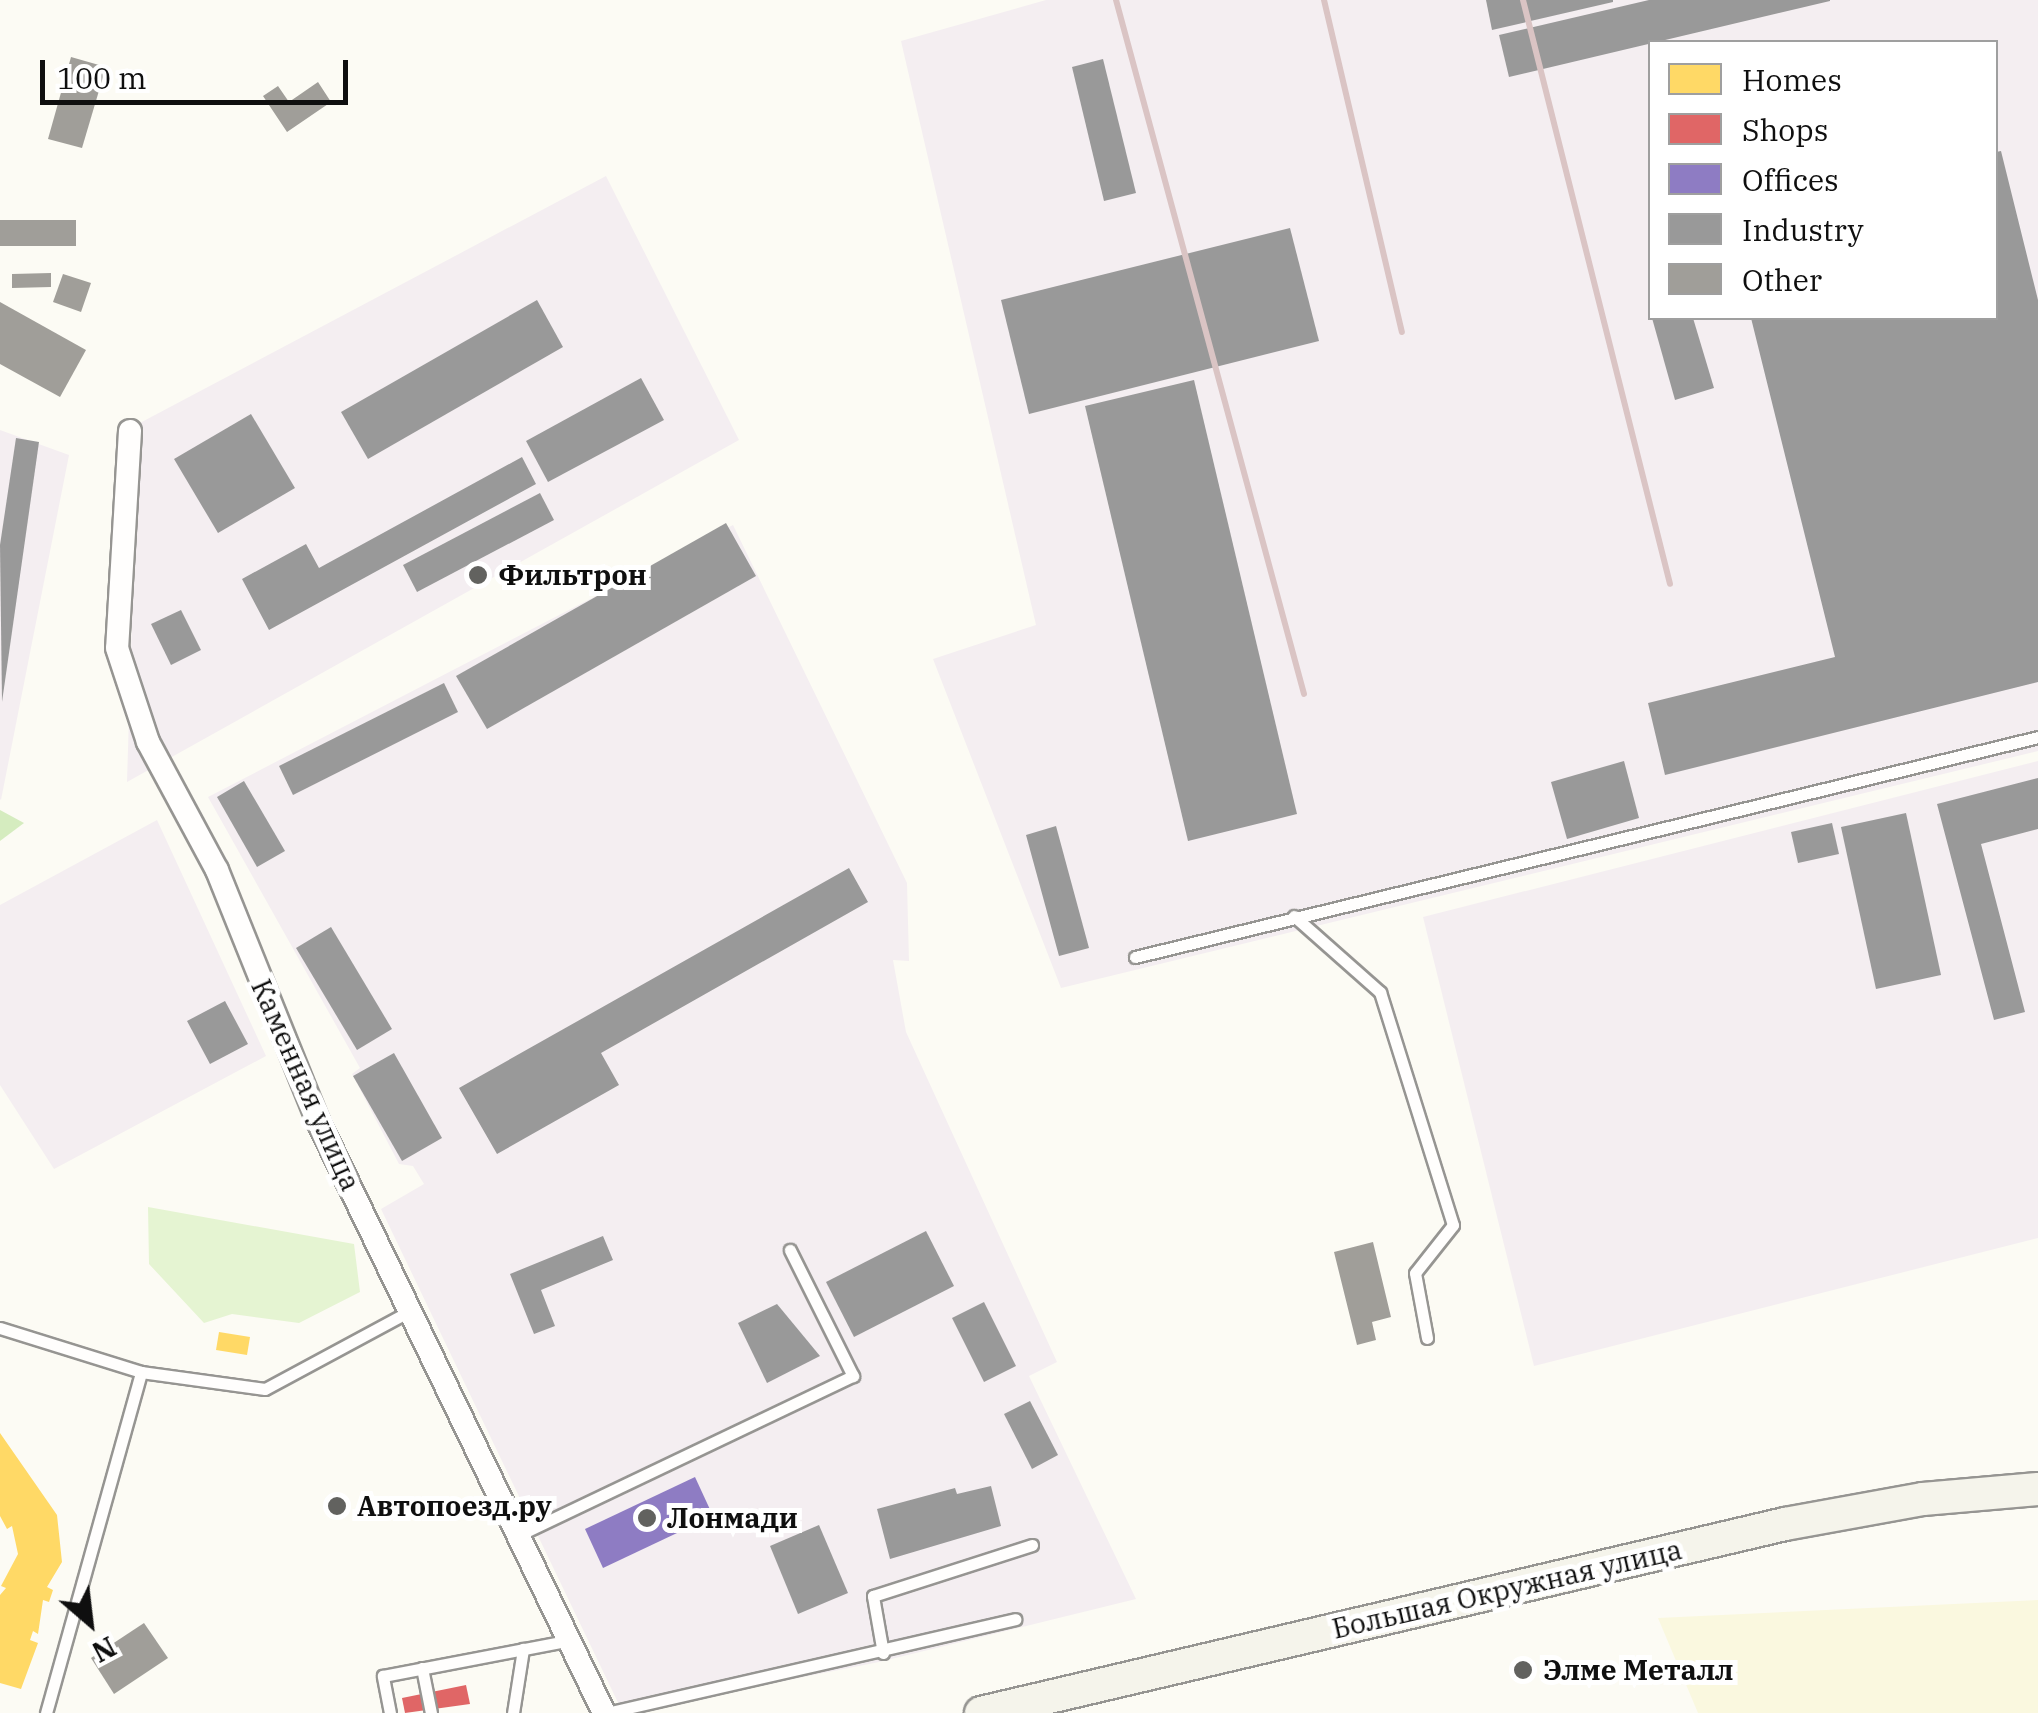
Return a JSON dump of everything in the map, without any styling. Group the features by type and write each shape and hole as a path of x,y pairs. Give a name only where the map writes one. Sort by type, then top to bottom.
{"main road":[{"name":"Большая Окружная улица","path":"981,1713 1785,1524 1923,1499 2038,1489"}],"street":[{"name":"Каменная улица","path":"130,430 116,630 128,685 148,742 217,870 318,1120 605,1713"}],"lane":[{"path":"1135,957 2038,737"},
{"path":"1294,916 1380,992 1453,1226 1416,1273 1427,1338"},
{"path":"519,1535 853,1376 790,1250"},
{"path":"0,1328 141,1372 265,1389 410,1312"},
{"path":"46,1713 141,1372"},
{"path":"883,1653 873,1596 1032,1545"},
{"path":"605,1713 883,1653 1015,1619"},
{"path":"390,1713 383,1676 571,1640"},
{"path":"513,1713 523,1649"},
{"path":"422,1668 431,1713"}],"shaded area":[{"path":"1046,0 2038,0 2038,751 1061,988 933,659 1036,625 901,41"},
{"path":"606,176 739,440 127,782 138,424"},
{"path":"0,430 69,455 1,800 0,799"},
{"path":"733,525 907,883 909,961 893,960 906,1032 1057,1362 1029,1376 1136,1599 879,1662 623,1713 381,1209 424,1184 413,1166 399,1164 352,1074 360,1068 208,797"},
{"path":"2038,761 2038,1238 1534,1366 1423,917"},
{"path":"157,820 266,1056 54,1169 0,1085 0,905"},
{"path":"2038,1600 2038,1713 1698,1713 1658,1618"}],"green space":[{"path":"0,810 24,823 0,841"},
{"path":"148,1207 354,1244 360,1292 299,1323 232,1314 204,1323 149,1264"}],"building: Homes":[{"path":"219,1332 250,1337 247,1355 216,1350"},
{"path":"0,1433 57,1515 62,1562 47,1587 53,1590 49,1602 43,1600 38,1634 33,1631 30,1640 38,1643 21,1689 0,1683 0,1595 6,1588 1,1586 18,1554 12,1526 7,1529 0,1516"}],"building: Shops":[{"path":"466,1685 470,1704 405,1713 402,1698"}],"building: Offices":[{"path":"695,1477 713,1516 603,1568 585,1529"}],"building: Industry":[{"path":"1486,0 1613,0 1613,2 1492,30"},
{"path":"1649,0 1830,0 1665,40 1648,40 1648,44 1509,77 1499,35"},
{"path":"1103,59 1136,193 1104,201 1072,67"},
{"path":"2001,151 2038,300 2038,682 1665,775 1648,703 1835,657 1751,320 1998,320"},
{"path":"1290,228 1319,341 1029,414 1001,300"},
{"path":"537,300 563,347 368,459 341,412"},
{"path":"1653,320 1694,320 1714,388 1675,400"},
{"path":"641,378 664,420 548,482 526,441"},
{"path":"1194,380 1297,814 1188,841 1085,406"},
{"path":"251,414 295,488 218,533 174,459"},
{"path":"16,438 39,442 2,702 0,545"},
{"path":"522,457 536,484 269,630 242,579 306,544 319,568"},
{"path":"540,493 554,520 417,592 403,565"},
{"path":"726,523 756,576 487,729 456,676"},
{"path":"181,610 201,650 171,665 151,624"},
{"path":"444,683 458,712 293,795 279,766"},
{"path":"1624,761 1639,818 1567,839 1551,782"},
{"path":"2038,778 2038,829 1981,844 2025,1012 1994,1020 1937,804"},
{"path":"244,781 285,851 257,867 217,797"},
{"path":"1906,813 1941,975 1876,989 1841,827"},
{"path":"1832,823 1839,854 1798,863 1791,832"},
{"path":"1056,826 1089,948 1059,956 1026,835"},
{"path":"849,868 868,902 601,1053 619,1085 497,1154 459,1088"},
{"path":"331,927 392,1029 357,1050 296,948"},
{"path":"225,1001 248,1044 210,1064 187,1021"},
{"path":"394,1053 442,1138 402,1161 353,1076"},
{"path":"926,1231 954,1286 854,1337 826,1282"},
{"path":"603,1236 613,1260 541,1290 555,1326 534,1334 510,1274"},
{"path":"984,1302 1016,1366 984,1382 952,1318"},
{"path":"777,1304 820,1356 767,1383 738,1323"},
{"path":"1030,1401 1058,1455 1032,1469 1004,1414"},
{"path":"991,1486 1001,1526 890,1559 877,1509 955,1488 957,1494"},
{"path":"819,1525 848,1593 798,1614 770,1546"}],"building: Other":[{"path":"71,57 106,67 82,148 48,139"},
{"path":"318,82 331,102 287,132 263,96 278,86 289,102"},
{"path":"0,220 76,220 76,246 0,246"},
{"path":"51,273 51,287 12,288 12,274"},
{"path":"63,274 91,283 81,312 53,302"},
{"path":"0,302 86,350 60,397 0,364"},
{"path":"1373,1242 1391,1317 1372,1322 1376,1340 1357,1345 1334,1252"},
{"path":"144,1623 168,1658 114,1694 91,1658"}],"railway":[{"path":"1116,0 1304,694"},
{"path":"1324,0 1402,332"},
{"path":"1523,0 1670,584"}],"place":[{"name":"Фильтрон","path":"478,575"},
{"name":"Автопоезд.ру","path":"337,1506"},
{"name":"Лонмади","path":"647,1518"},
{"name":"Элме Металл","path":"1523,1670"}]}
